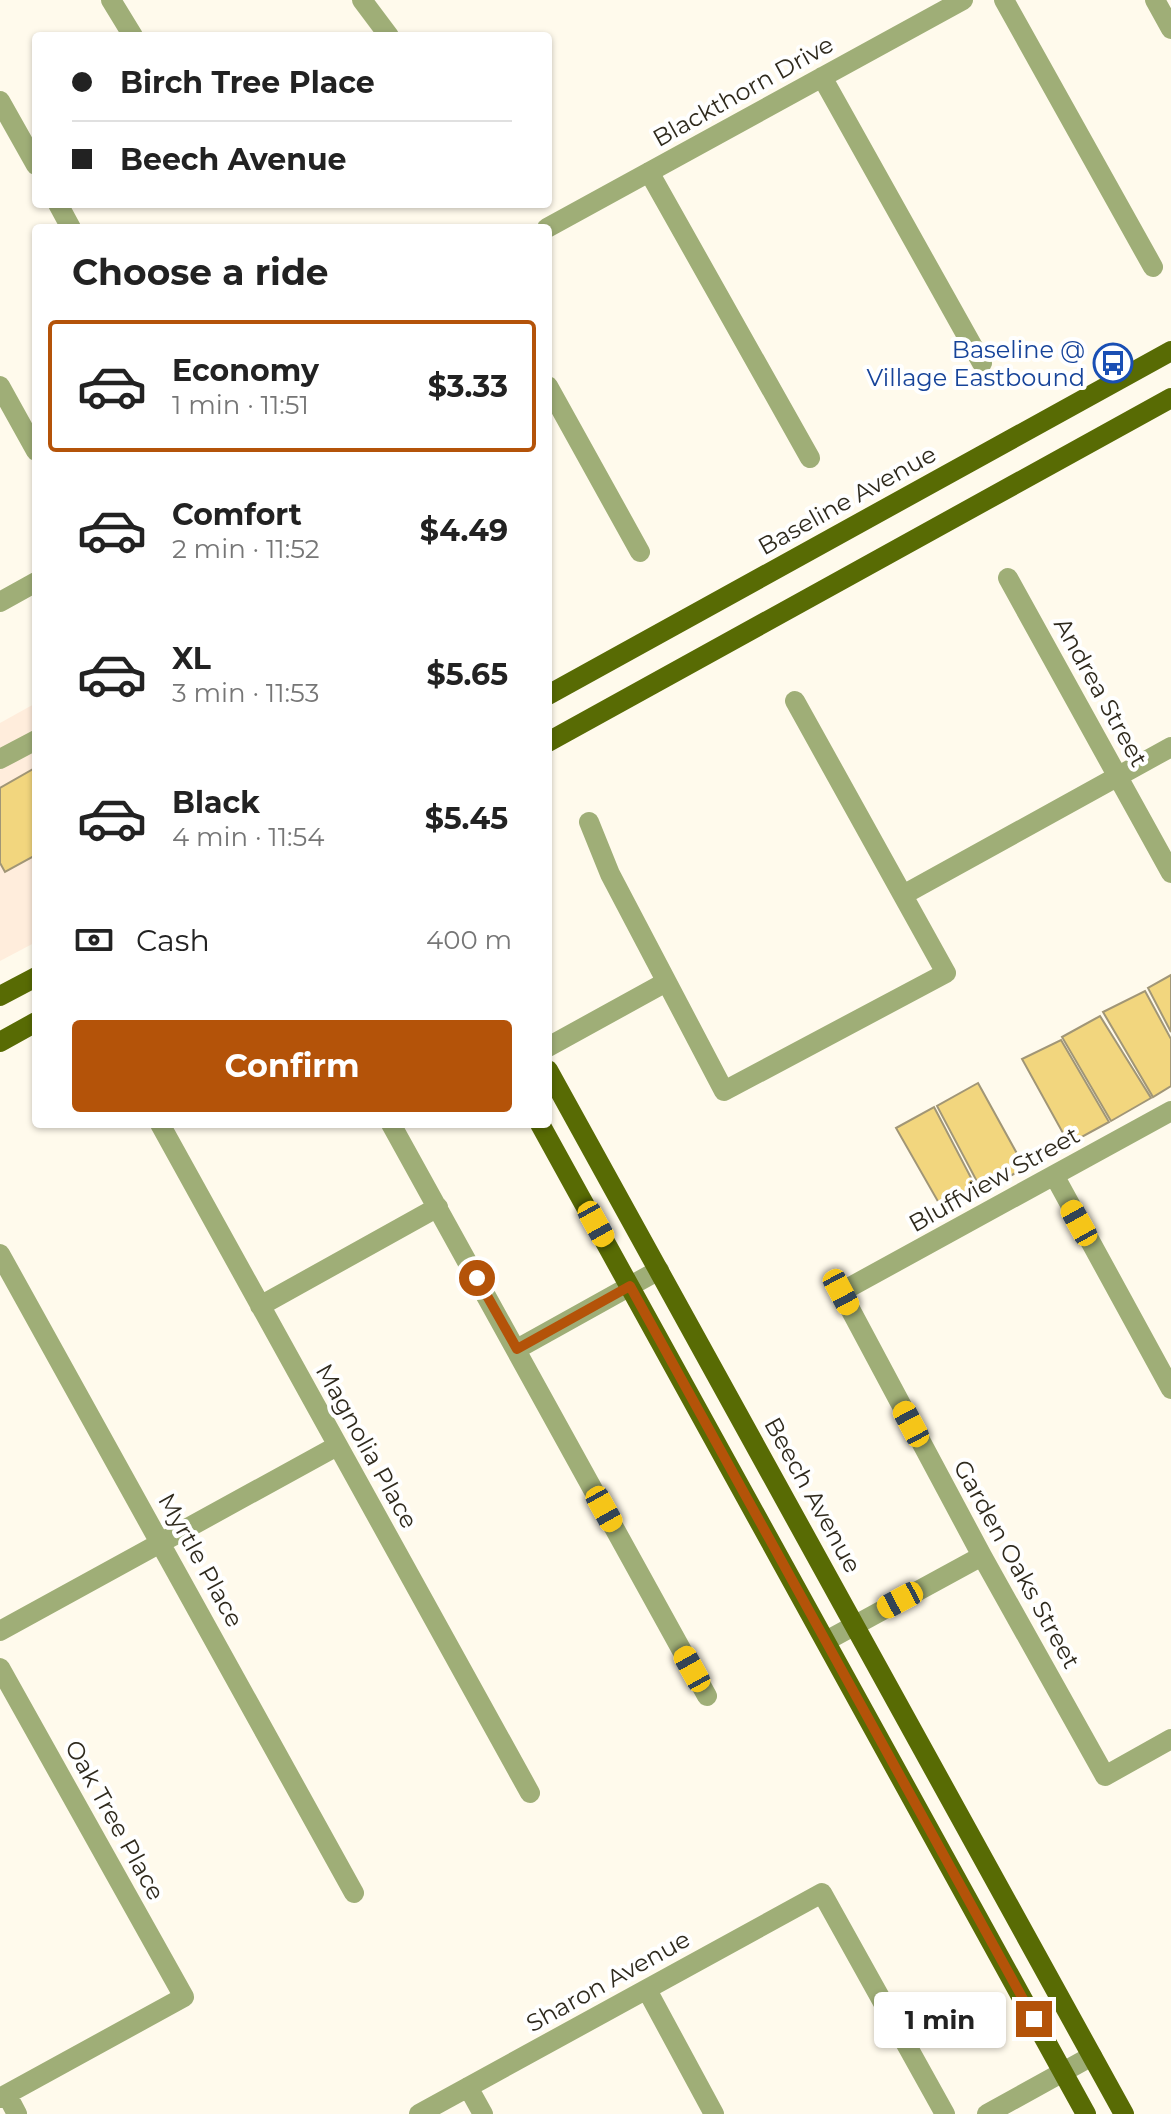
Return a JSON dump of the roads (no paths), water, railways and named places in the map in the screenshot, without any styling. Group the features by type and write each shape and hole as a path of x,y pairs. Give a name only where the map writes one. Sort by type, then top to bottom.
{"main road":[{"name":"Baseline Avenue","path":"552,693 1171,351"},
{"path":"552,740 1171,398"},
{"path":"0,996 32,979"},
{"path":"0,1042 32,1024"},
{"name":"Beech Avenue","path":"552,1077 1124,2114"},
{"path":"542,1128 1086,2114"}],"street":[{"path":"111,0 131,32"},
{"path":"362,0 386,32"},
{"name":"Blackthorn Drive","path":"552,225 963,0"},
{"path":"1004,0 1153,267"},
{"path":"1155,0 1171,29"},
{"path":"822,77 982,363"},
{"path":"0,101 32,158"},
{"path":"649,172 810,458"},
{"path":"0,386 32,444"},
{"path":"552,393 640,552"},
{"name":"Andrea Street","path":"1008,578 1171,873"},
{"path":"0,602 32,584"},
{"path":"589,822 610,874 724,1091 946,973 795,701"},
{"path":"0,759 32,742"},
{"path":"903,895 1171,747"},
{"path":"552,1045 666,982"},
{"name":"Bluffview Street","path":"841,1292 1171,1111"},
{"name":"Magnolia Place","path":"162,1128 530,1793"},
{"path":"393,1128 707,1696"},
{"path":"1054,1175 1171,1389"},
{"path":"260,1306 438,1207"},
{"name":"Myrtle Place","path":"0,1254 354,1893"},
{"path":"517,1349 659,1270"},
{"name":"Garden Oaks Street","path":"841,1292 982,1556 1105,1776 1171,1739"},
{"path":"0,1631 337,1446"},
{"path":"826,1641 982,1556"},
{"name":"Oak Tree Place","path":"0,1668 184,1997 3,2096"},
{"name":"Sharon Avenue","path":"419,2114 822,1893 945,2114"},
{"path":"647,1990 714,2114"},
{"path":"987,2114 1092,2056"},
{"path":"468,2087 483,2114"},
{"path":"3,2096 17,2114"}],"place":[{"name":"Baseline @ Village Eastbound","path":"1113,363"}]}
